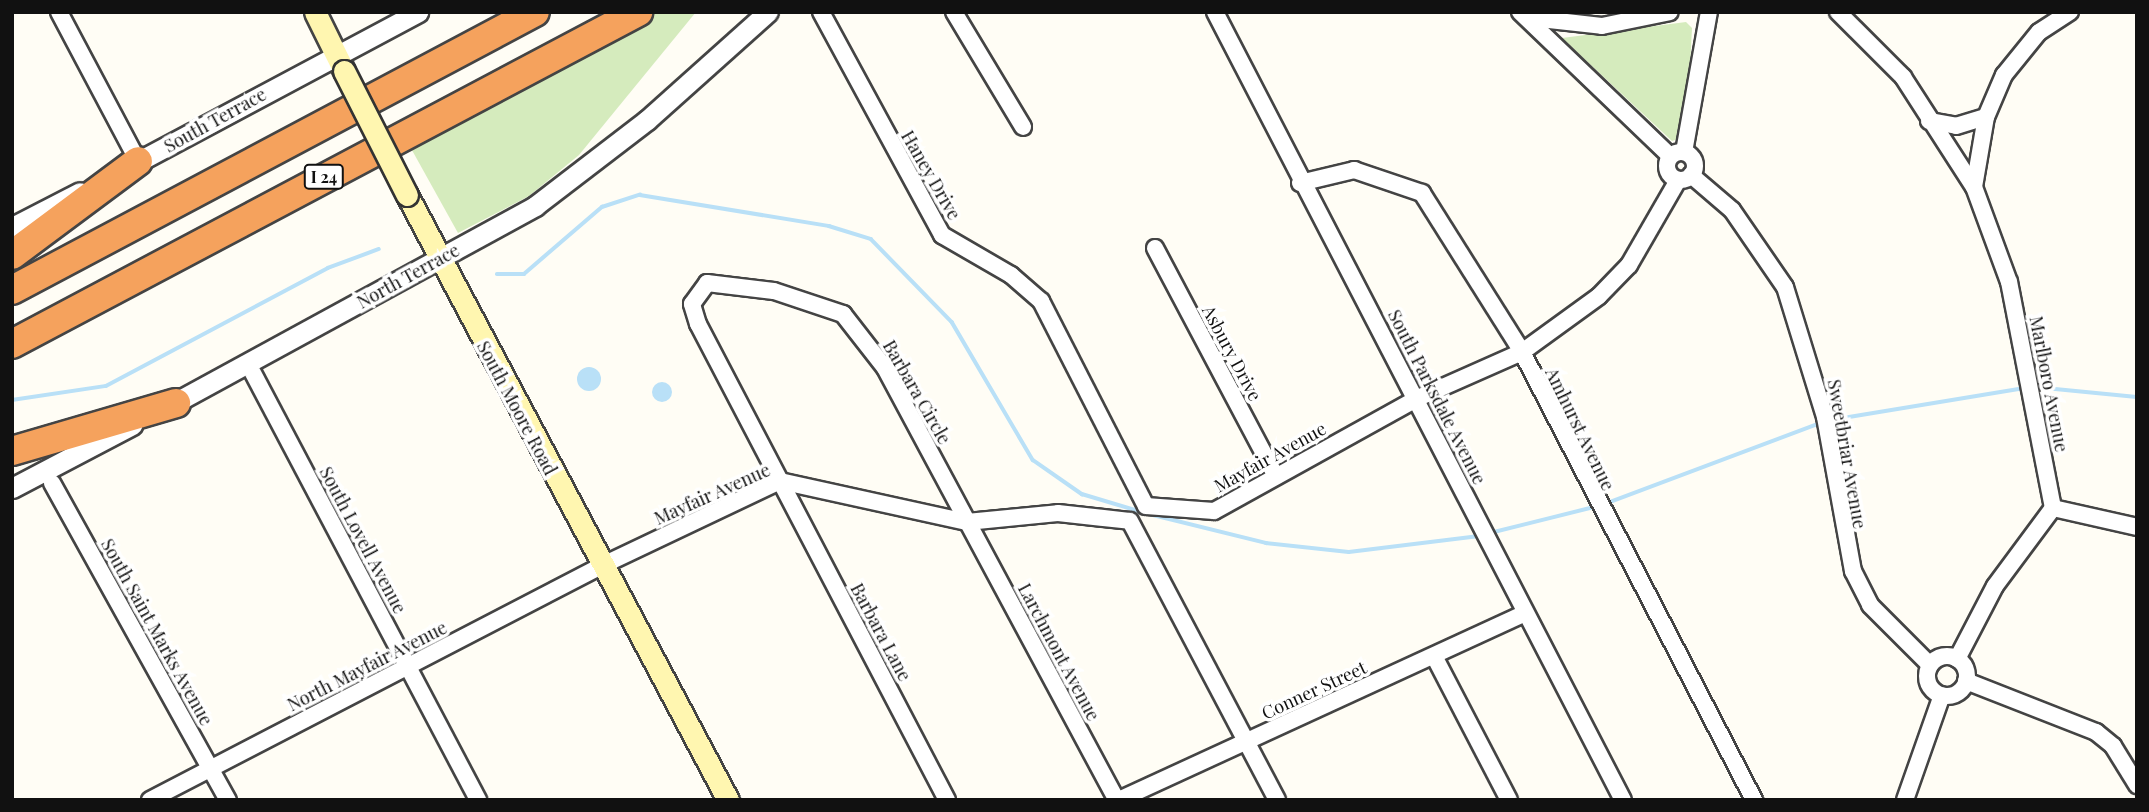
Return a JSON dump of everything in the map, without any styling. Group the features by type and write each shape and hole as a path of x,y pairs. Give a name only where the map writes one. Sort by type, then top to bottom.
{"highway":[{"path":"483,39 506,12"},
{"name":"I 24","path":"12,290 535,12"},
{"name":"I 24","path":"12,344 638,12"},
{"path":"12,255 138,161"},
{"path":"12,451 176,403"}],"main road":[{"name":"South Moore Road","path":"315,12 438,259 727,800"}],"street":[{"path":"60,12 138,161"},
{"name":"South Terrace","path":"12,227 138,161 340,63 418,12"},
{"name":"North Terrace","path":"12,488 176,403 438,259 580,174 768,12"},
{"name":"Haney Drive","path":"821,12 942,235 1011,275 1041,301 1146,506"},
{"path":"954,12 1023,127"},
{"name":"South Parksdale Avenue","path":"1215,12 1300,183 1418,398 1524,614 1623,800"},
{"path":"1525,15 1602,26 1670,12"},
{"path":"1525,15 1677,154 1694,162 1685,177 1667,170 1677,154 1709,12"},
{"name":"Marlboro Avenue","path":"1838,12 1903,77 1974,187 2009,282 2053,508"},
{"name":"Marlboro Avenue","path":"1974,187 1986,117 2004,75 2039,32 2070,12"},
{"path":"1929,121 1956,126 1986,117"},
{"name":"Amhurst Avenue","path":"1300,183 1354,170 1422,193 1522,352 1596,506 1754,800"},
{"name":"Mayfair Avenue","path":"1146,506 1214,511 1418,398 1522,352 1598,296 1629,265 1685,177"},
{"name":"Sweetbriar Avenue","path":"1685,177 1732,210 1785,287 1826,422 1853,571 1870,605 1930,666"},
{"name":"Asbury Drive","path":"1155,248 1275,475"},
{"name":"Barbara Circle","path":"780,481 698,324 692,304 707,283 774,291 843,314 885,368 967,522"},
{"name":"South Lovell Avenue","path":"253,373 478,800"},
{"name":"Mayfair Avenue","path":"601,566 780,481 967,522 1058,513 1130,521"},
{"name":"Barbara Lane","path":"780,481 947,800"},
{"name":"South Saint Marks Avenue","path":"52,483 228,800"},
{"path":"1146,506 1130,521 1277,800"},
{"path":"2137,527 2053,508 1995,586 1957,659 1966,681 2096,732 2113,746 2137,785"},
{"name":"Larchmont Avenue","path":"967,522 1118,800"},
{"name":"North Mayfair Avenue","path":"150,800 601,566"},
{"name":"Conner Street","path":"1118,800 1524,614"},
{"path":"1434,656 1509,800"},
{"path":"1957,659 1939,657 1930,666 1929,684 1942,695 1955,694 1966,681"},
{"path":"1905,800 1942,695"}],"green space":[{"path":"655,12 696,12 579,155 529,196 458,233 408,143"},
{"path":"1686,22 1692,28 1690,67 1678,139 1672,141 1562,38"}],"water":[{"path":"589,367 597,371 601,379 597,387 589,391 581,387 577,379 581,371"},
{"path":"658,382 666,382 672,392 666,402 658,402 652,396 652,388"}],"waterway":[{"path":"497,274 524,274 602,207 640,195 829,226 871,239 952,322 1033,460 1082,494 1142,512"},
{"path":"12,400 106,386 328,268 379,249"},
{"path":"2035,387 2137,397"},
{"path":"1831,420 2024,388"},
{"path":"1605,504 1820,423"},
{"path":"1490,533 1598,506"},
{"path":"1149,514 1266,543 1349,552 1479,536"}]}
